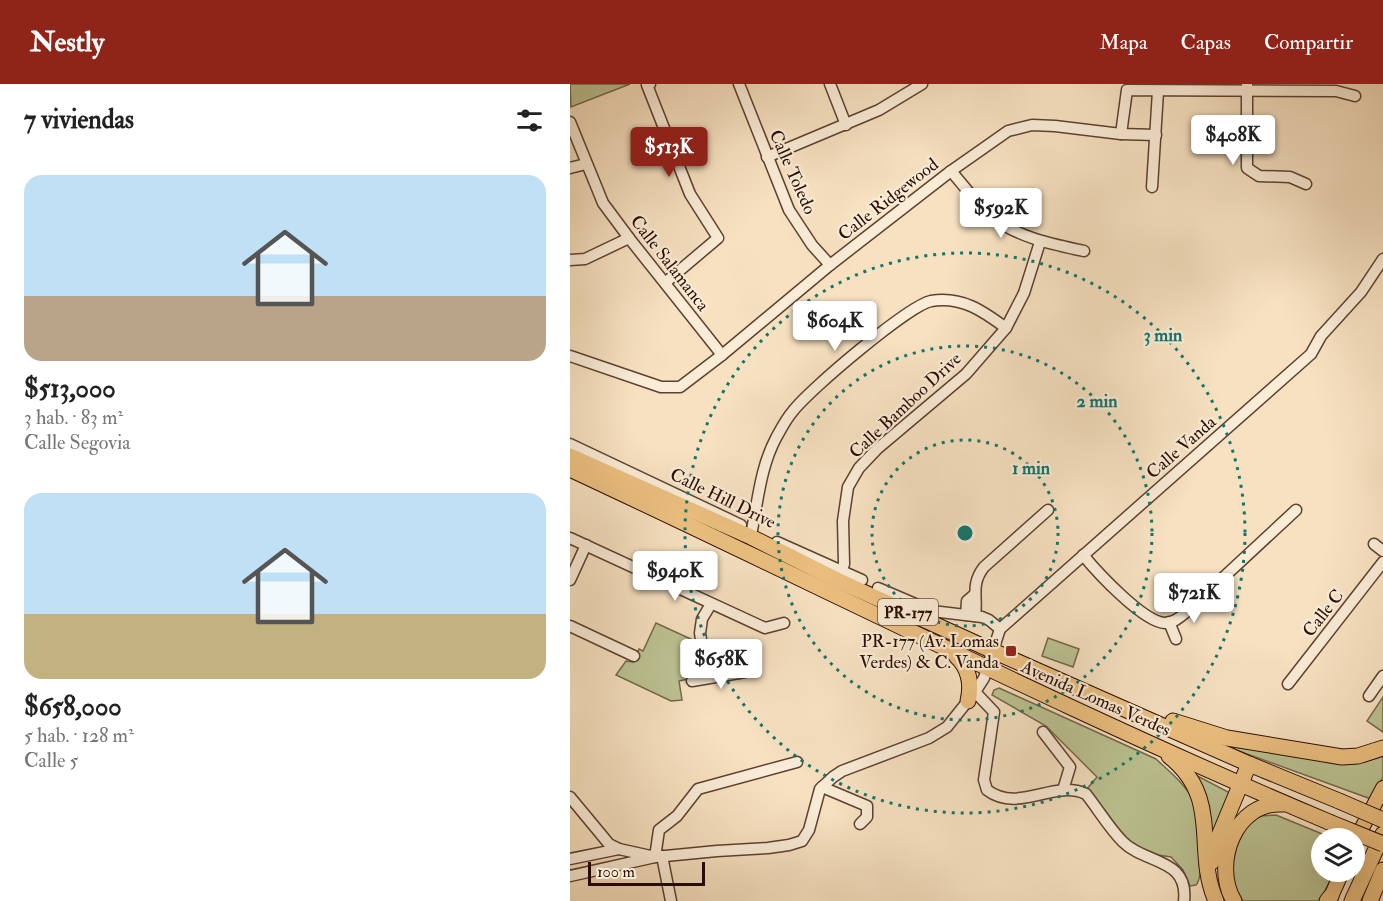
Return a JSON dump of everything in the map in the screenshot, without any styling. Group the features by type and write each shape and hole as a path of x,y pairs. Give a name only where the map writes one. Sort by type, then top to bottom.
{"highway":[{"name":"Avenida Lomas Verdes","path":"570,456 751,537 839,581 993,651 1249,764 1383,820"},
{"name":"Avenida Lomas Verdes","path":"570,469 987,669 1240,784 1383,844"},
{"path":"949,649 966,669 972,697"},
{"path":"1128,710 1169,719 1227,738 1332,755 1358,756 1383,748"},
{"path":"1155,746 1172,758 1185,772 1200,797 1205,820 1209,882 1216,901"},
{"path":"1209,882 1216,843 1249,764"},
{"path":"1234,901 1226,879 1225,867 1229,847 1237,829 1254,810 1268,805 1287,804"},
{"path":"1352,901 1383,834"},
{"path":"1370,901 1383,870"}],"main road":[{"path":"1362,828 1383,788"},
{"path":"1329,899 1337,882"}],"street":[{"path":"650,84 647,85 690,194 718,238 666,282"},
{"name":"Calle Toledo","path":"739,84 793,218 830,265"},
{"path":"830,84 846,125"},
{"path":"767,157 879,110 922,84"},
{"path":"1247,88 1247,168 1259,176 1290,177 1306,184"},
{"path":"1121,134 1127,90 1247,88 1336,91 1355,96"},
{"path":"1152,187 1158,91"},
{"name":"Calle Salamanca","path":"570,122 603,203 722,355"},
{"name":"Calle Ridgewood","path":"570,356 661,387 680,387 830,265 951,171 1008,132 1032,125 1121,134 1156,135"},
{"path":"570,168 586,164"},
{"path":"951,171 992,216 1016,232 1040,242 1084,251"},
{"path":"570,260 594,256 629,238"},
{"name":"Calle Bamboo Drive","path":"841,572 844,564 844,504 848,486 859,468 877,449 966,374 1006,328 1024,293 1040,242"},
{"name":"Calle Vanda","path":"1000,629 1311,354 1320,336 1361,292 1383,259"},
{"path":"752,530 766,461 792,411 817,385 911,310 930,301 960,301 973,306 1006,328"},
{"name":"Calle Hill Drive","path":"570,444 862,580"},
{"path":"971,616 977,602 974,596 977,576 984,567 1048,510"},
{"path":"1083,555 1102,578 1146,616 1164,623 1175,621 1296,510"},
{"path":"570,537 765,628 784,623"},
{"path":"1374,544 1383,551"},
{"path":"570,580 586,545"},
{"name":"Calle C","path":"1288,684 1383,562"},
{"path":"570,876 658,857 796,844 802,841 809,830 822,787 842,771 940,733 972,697 987,669 1000,629 990,620 932,611 879,588"},
{"path":"706,678 700,633 702,619 711,604"},
{"path":"1169,622 1176,639"},
{"path":"570,626 634,656"},
{"path":"692,681 745,672"},
{"path":"1369,696 1383,676"},
{"path":"972,697 994,712 984,780 987,790 999,797 1017,800 1063,790 1077,790 1086,794 1123,842 1168,866 1179,875 1184,885 1184,901"},
{"path":"1043,732 1070,767 1063,790"},
{"path":"671,901 658,857 659,830 677,816 698,789 797,762"},
{"path":"822,787 867,806 867,817 860,824"},
{"path":"570,797 609,844 619,849 658,857"},
{"path":"570,859 619,849"}],"green space":[{"path":"570,84 630,84 571,107"},
{"path":"656,623 693,640 697,671 688,673 688,679 679,681 682,700 671,701 616,675 626,661 633,662 639,649 643,651"},
{"path":"1048,638 1079,649 1073,667 1042,656"},
{"path":"999,688 1156,759 1177,778 1194,801 1199,818 1201,857 1199,879 1196,885 1190,886 1183,870 1171,857 1139,848 1124,836 1085,791 1097,777 1046,726 992,695 994,690"},
{"path":"1383,697 1383,732 1367,721"},
{"path":"1217,743 1298,757 1383,752 1383,777 1371,799"},
{"path":"1188,771 1232,794 1210,852"},
{"path":"1276,815 1311,829 1311,882 1329,882 1318,901 1243,901 1234,885 1231,869 1241,829 1259,816"}],"place":[{"name":"PR-177 (Av. Lomas Verdes) & C. Vanda","path":"1011,651"}]}
